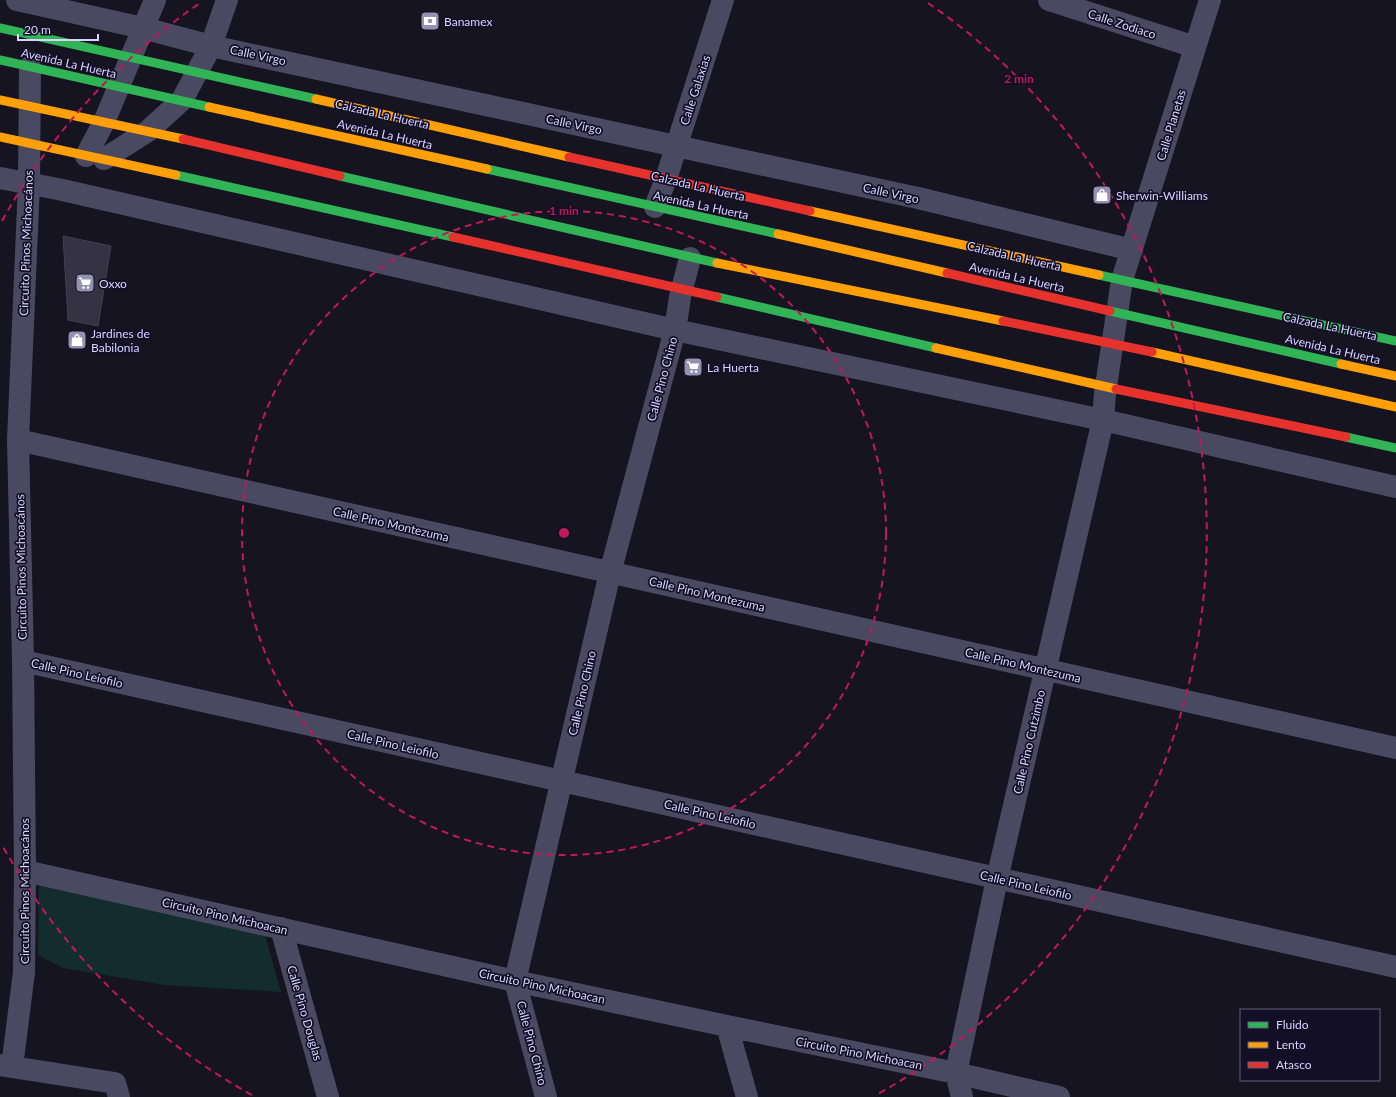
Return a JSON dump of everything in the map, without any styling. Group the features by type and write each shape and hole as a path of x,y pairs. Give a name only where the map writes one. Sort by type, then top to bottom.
{"main road":[{"name":"Calzada La Huerta","path":"0,28 666,179 1396,341"},
{"name":"Avenida La Huerta","path":"0,60 655,207 703,216 1396,376"},
{"path":"0,100 148,132 690,258 1112,343 1396,407"},
{"path":"0,137 682,289 1106,387 1396,448"}],"street":[{"name":"Calle Virgo","path":"17,0 143,28 211,46 918,198 1132,250"},
{"path":"95,158 104,122 155,0"},
{"path":"95,158 148,132 182,100 211,46 227,0"},
{"name":"Calle Galaxias","path":"655,207 677,146 723,0"},
{"name":"Calle Zodiaco","path":"1049,0 1195,47"},
{"name":"Calle Planetas","path":"1118,313 1122,280 1210,0"},
{"name":"Circuito Pinos Michoacános","path":"6,1066 24,972 25,871 23,661 18,440 29,184 30,67"},
{"path":"0,178 58,188 675,330 1103,420 1396,487"},
{"name":"Calle Pino Chino","path":"546,1097 515,981 610,573 675,330 682,289 690,258"},
{"name":"Calle Pino Cutzimbo","path":"962,1097 956,1073 997,879 1103,420 1112,343 1118,313"},
{"name":"Calle Pino Montezuma","path":"18,440 1396,748"},
{"name":"Calle Pino Leiofilo","path":"23,661 1396,967"},
{"name":"Circuito Pino Michoacan","path":"25,871 515,981 956,1073 1059,1097"},
{"name":"Calle Pino Douglas","path":"281,928 328,1097"},
{"path":"727,1026 747,1097"},
{"path":"6,1066 115,1083 119,1097"}],"green space":[{"path":"39,881 264,931 281,992 165,985 63,968 38,955"}],"building":[{"name":"Oxxo","path":"63,236 111,246 98,326 68,320"}],"traffic: fast":[{"path":"0,28 316,99"},
{"path":"0,60 209,107"},
{"path":"487,169 778,234"},
{"path":"176,175 453,237"},
{"path":"340,176 717,263"},
{"path":"1099,275 1396,341"},
{"path":"717,297 936,348"},
{"path":"1110,311 1341,364"},
{"path":"1346,437 1396,448"}],"traffic: slow":[{"path":"316,99 569,157"},
{"path":"0,100 183,139"},
{"path":"209,107 487,169"},
{"path":"0,137 176,175"},
{"path":"810,211 1099,275"},
{"path":"778,234 947,273"},
{"path":"717,263 1003,321"},
{"path":"936,348 1116,389"},
{"path":"1152,352 1396,407"},
{"path":"1341,364 1396,376"}],"traffic: jam":[{"path":"183,139 340,176"},
{"path":"569,157 810,211"},
{"path":"453,237 717,297"},
{"path":"947,273 1110,311"},
{"path":"1003,321 1152,352"},
{"path":"1116,389 1346,437"}],"place":[{"name":"Banamex","path":"430,21"},
{"name":"Sherwin-Williams","path":"1102,195"},
{"name":"Oxxo","path":"85,283"},
{"name":"Jardines de Babilonia","path":"77,340"},
{"name":"La Huerta","path":"693,367"}]}
